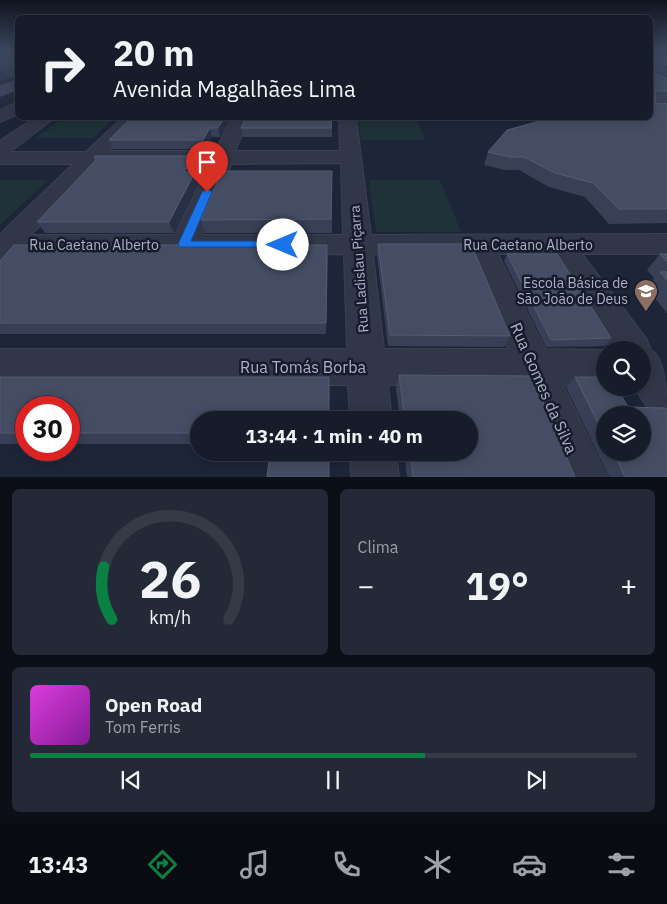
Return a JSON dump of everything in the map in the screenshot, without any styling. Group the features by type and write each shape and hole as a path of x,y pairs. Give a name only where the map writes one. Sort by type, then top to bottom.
{"street":[{"path":"2,71 15,73"},
{"path":"0,93 15,86"},
{"path":"0,93 15,95"},
{"path":"0,117 15,108"},
{"path":"0,150 42,120"},
{"path":"2,247 129,120"},
{"path":"184,244 239,120"},
{"name":"Rua Ladislau Piçarra","path":"348,120 369,411"},
{"path":"0,158 351,157"},
{"name":"Rua Caetano Alberto","path":"2,247 184,244 667,244"},
{"name":"Rua Gomes da Silva","path":"480,244 583,476"},
{"path":"560,245 626,341"},
{"name":"Rua Tomás Borba","path":"0,367 596,367"},
{"path":"651,377 667,400"},
{"path":"374,461 375,476"}],"shaded area":[{"path":"60,120 112,120 93,138 36,138"},
{"path":"358,120 417,120 425,140 361,140"},
{"path":"0,180 48,180 0,225"},
{"path":"369,180 440,180 461,232 376,232"}],"building":[{"path":"654,71 654,73 667,78 667,91 655,91 656,103 667,103 667,209 619,209 593,183 555,173 524,157 510,157 488,152 507,130 544,120 653,120"},
{"path":"129,120 223,120 218,128 210,128 203,140 109,140"},
{"path":"245,120 332,120 331,128 241,128"},
{"path":"94,156 194,156 184,172 195,172 169,222 37,222 96,160"},
{"path":"222,171 332,171 331,219 201,220"},
{"path":"378,244 471,244 510,336 390,335"},
{"path":"14,245 327,245 326,323 0,323 0,261"},
{"path":"507,254 557,254 611,338 551,340"},
{"path":"660,254 667,254 667,262"},
{"path":"660,272 667,272 667,280"},
{"path":"399,375 532,376 575,477 413,477 411,461 478,461 478,411 404,411"},
{"path":"0,377 329,377 329,411 190,411 190,433 80,433 80,396 15,396 15,433 0,433"},
{"path":"575,377 596,377 596,396 622,396 627,406 596,406 596,419"},
{"path":"651,408 665,408 667,411 667,477 625,477 617,461 651,461"},
{"path":"269,461 329,461 329,477 267,477"}],"place":[{"name":"Escola Básica de São João de Deus","path":"646,312"}],"route":[{"path":"207,192 184,244 283,245"}]}
